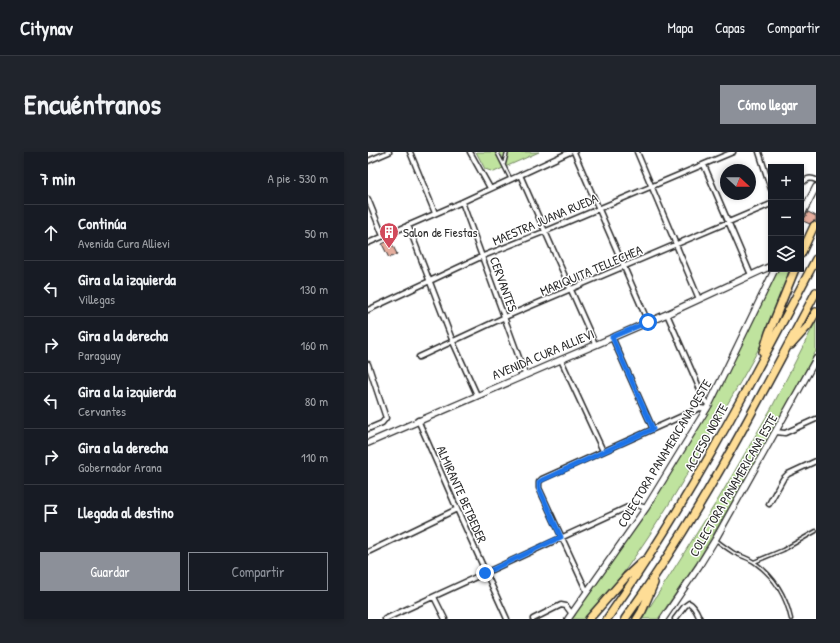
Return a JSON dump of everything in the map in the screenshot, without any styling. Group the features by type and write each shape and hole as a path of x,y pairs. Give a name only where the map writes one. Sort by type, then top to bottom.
{"highway":[{"path":"804,248 814,226"},
{"name":"ACCESO NORTE","path":"606,619 651,555 700,474 816,259"},
{"path":"759,367 769,333 794,272"},
{"path":"625,619 661,568 737,440 816,292"},
{"path":"783,355 808,326 816,312"},
{"path":"589,619 626,577 651,555"},
{"path":"637,619 642,612 661,568"}],"street":[{"path":"368,161 389,152"},
{"path":"410,152 435,213"},
{"path":"470,152 490,188"},
{"path":"368,242 462,202 510,178 520,175 570,152"},
{"path":"574,152 625,266 648,322"},
{"path":"637,152 699,299"},
{"name":"MAESTRA JUANA RUEDA","path":"368,310 483,256 733,152"},
{"path":"759,152 768,180"},
{"path":"704,165 751,275"},
{"path":"520,175 595,344"},
{"path":"804,182 808,179 816,180"},
{"path":"804,210 816,187"},
{"path":"368,200 383,236"},
{"name":"CERVANTES","path":"462,202 525,374"},
{"name":"MARIQUITA TELLECHEA","path":"419,357 505,317 768,205"},
{"path":"408,225 453,342 477,395"},
{"name":"AVENIDA CURA ALLIEVI","path":"368,443 418,420 667,314 768,267"},
{"name":"COLECTORA PANAMERICANA OESTE","path":"568,619 646,508 708,407 774,272"},
{"path":"587,592 539,488 539,482 603,451 700,408 708,407 667,314"},
{"path":"612,337 653,429"},
{"name":"COLECTORA PANAMERICANA ESTE","path":"663,619 715,540 816,359"},
{"path":"562,360 603,451"},
{"path":"368,364 370,376 386,418 382,424 368,430"},
{"path":"776,432 785,432 816,419"},
{"name":"ALMIRANTE BETBEDER","path":"418,420 456,509 507,619"},
{"path":"769,504 783,479 788,474 816,461"},
{"path":"386,619 630,506 637,505 646,508"},
{"path":"368,552 456,509"},
{"path":"434,597 445,619"},
{"path":"675,619 689,603 695,608 700,619"},
{"path":"533,619 561,605 566,606 572,614"}],"lane":[{"path":"497,152 510,178"},
{"path":"504,165 507,152"},
{"path":"754,562 783,550 816,531"},
{"path":"715,540 732,552 754,562 770,576 779,588 788,607 791,619"}],"green space":[{"path":"476,152 539,152 494,172 485,169"},
{"path":"776,272 788,272 778,307 770,326 686,476 659,520 620,578 586,619 569,619 711,406"},
{"path":"816,321 816,351 775,427 713,535 697,562 658,619 642,619 719,498 772,407"}],"building":[{"path":"808,212 816,216 816,221 813,221 810,224 804,221"},
{"name":"Salon de Fiestas","path":"390,240 397,254 389,258 382,244"}],"place":[{"name":"Salon de Fiestas","path":"389,249"}],"route":[{"path":"485,573 561,537 539,488 539,482 653,429 612,337 648,322"}]}
